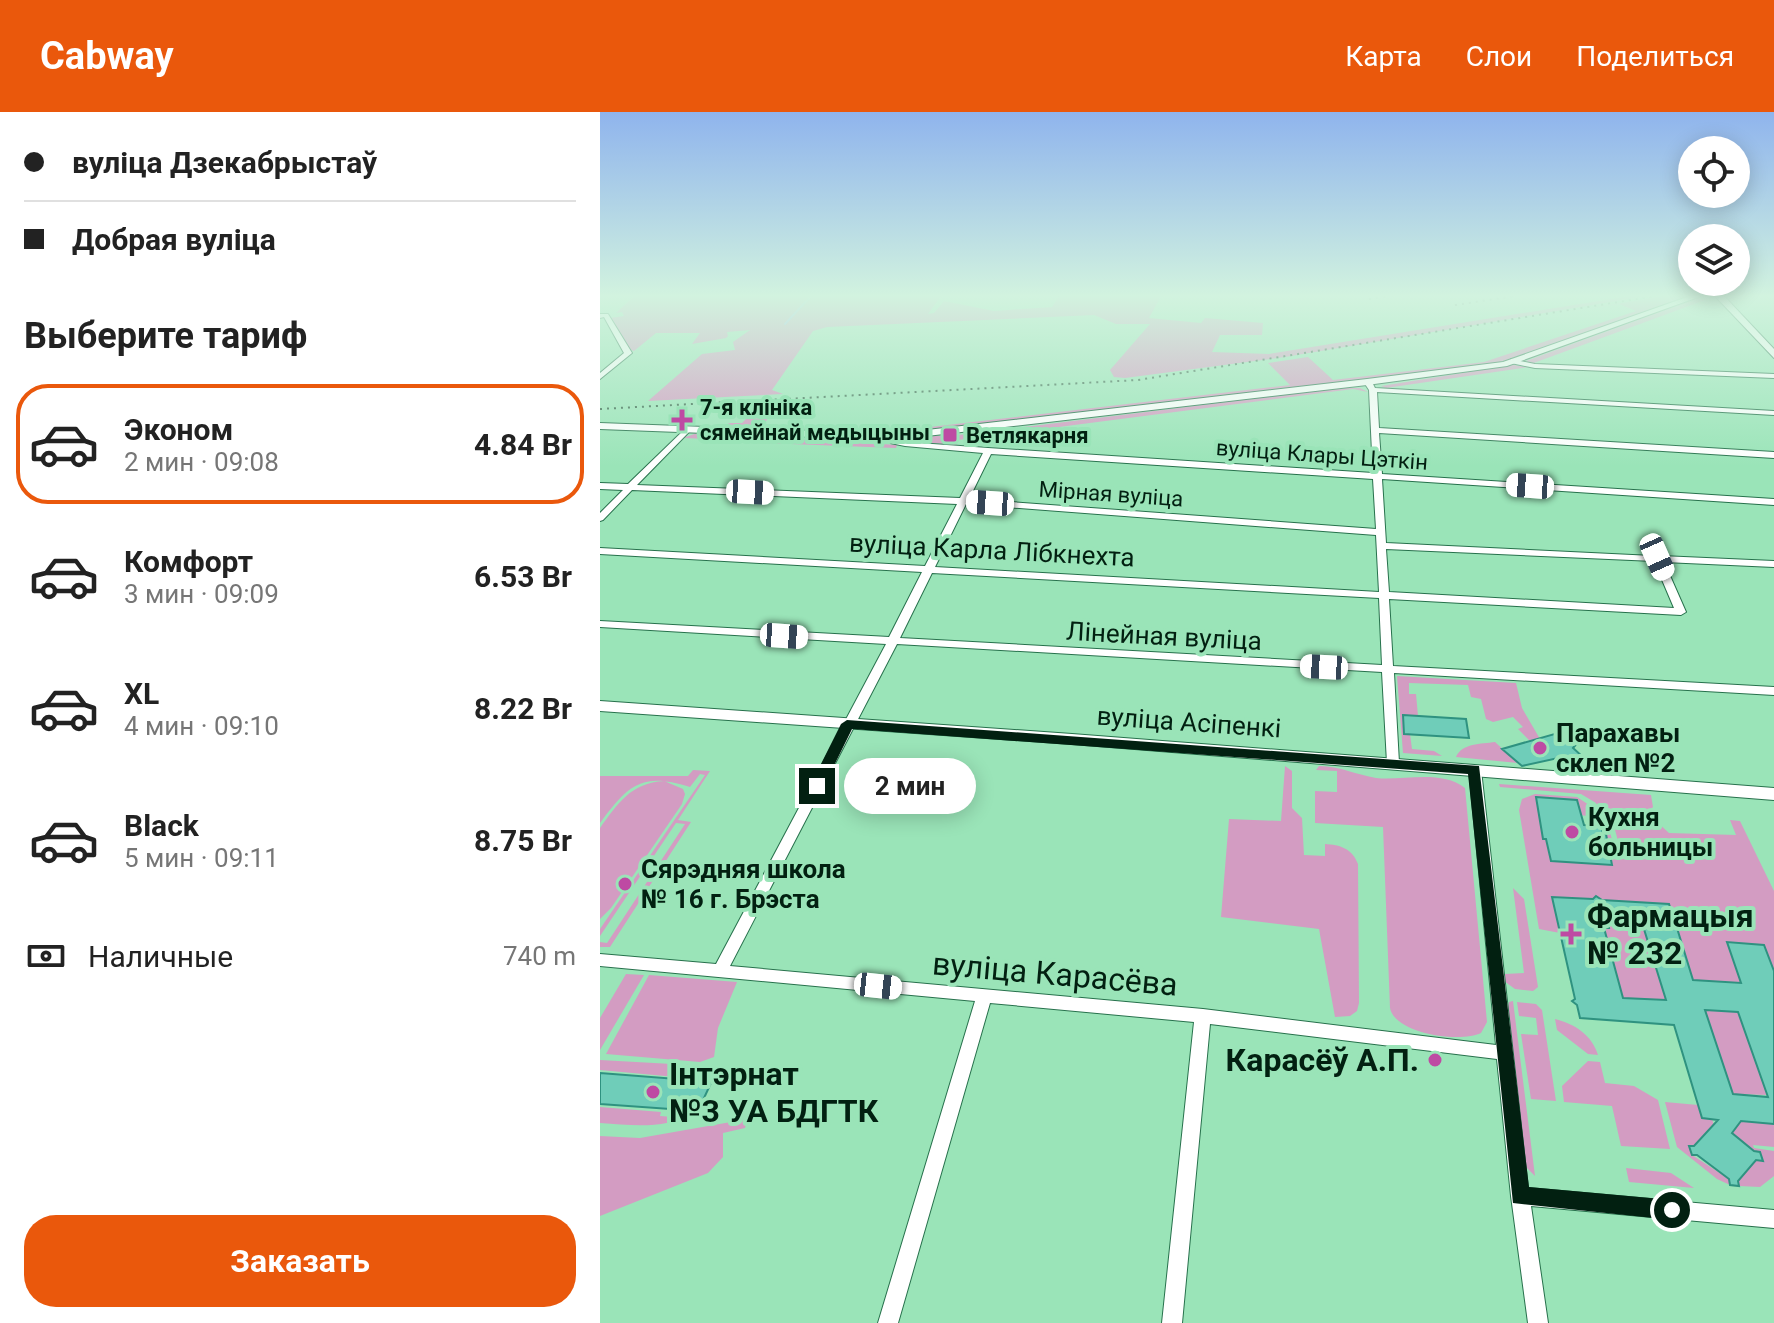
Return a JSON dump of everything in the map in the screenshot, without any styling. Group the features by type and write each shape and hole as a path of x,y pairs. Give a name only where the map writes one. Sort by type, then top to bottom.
{"main road":[{"name":"вуліца Асіпенкі","path":"600,706 1393,763 1774,794"}],"street":[{"path":"600,377 626,353"},
{"path":"600,426 869,436 925,434 1370,386 1514,361 1538,353"},
{"path":"1514,361 1535,366 1774,376"},
{"path":"1370,386 1774,413"},
{"path":"1370,386 1393,763"},
{"path":"600,518 686,430"},
{"path":"1375,430 1774,455"},
{"name":"вуліца Клары Цэткін","path":"869,436 905,444 988,451 1774,502"},
{"path":"721,969 892,643 960,501 988,451"},
{"name":"Мірная вуліца","path":"600,486 960,501 1379,532"},
{"path":"1380,546 1774,564"},
{"name":"вуліца Карла Лібкнехта","path":"600,551 1681,612 1657,557"},
{"name":"Лінейная вуліца","path":"600,624 1774,691"},
{"path":"1475,770 1520,1196 1538,1323"},
{"name":"вуліца Карасёва","path":"600,960 1203,1016 1504,1053"},
{"path":"888,1323 984,997"},
{"path":"1172,1323 1203,1016"},
{"path":"1520,1196 1774,1219"}],"shaded area":[{"path":"798,353 772,390 783,394 648,401 702,354"},
{"path":"1125,353 1312,353 1125,378 1114,377 1110,370"},
{"path":"1512,353 1527,353 1494,364 916,432 717,428 742,423 747,418 767,419 764,427 896,431 1290,385 1268,363 1308,357 1333,380 1484,362"},
{"path":"1549,353 1562,353 1531,364 1526,361"},
{"path":"1513,365 1529,367 1386,388 1381,386"},
{"path":"1360,388 1368,392 1353,389 958,440 956,445 908,441 916,437 958,435"},
{"path":"700,432 897,445 896,448 764,443 767,438 683,438"},
{"path":"1397,676 1516,683 1522,708 1540,739 1530,741 1518,729 1523,727 1513,717 1493,722 1486,719 1481,699 1471,697 1468,685 1409,683 1409,694 1416,694 1418,716 1403,716 1404,734 1410,734 1412,749 1434,751 1442,756 1403,753"},
{"path":"1495,742 1518,763 1456,757 1467,747"},
{"path":"1285,766 1292,771 1292,808 1302,818 1304,855 1325,856 1325,844 1336,845 1349,851 1358,864 1359,1003 1357,1011 1350,1016 1335,1017 1319,929 1221,917 1229,819 1281,821"},
{"path":"1319,766 1376,778 1433,777 1455,782 1465,788 1487,1022 1481,1033 1459,1037 1430,1034 1415,1030 1394,1017 1390,1008 1383,827 1315,823 1315,791 1337,792 1337,771 1316,770"},
{"path":"693,770 710,771 678,820 691,822 610,947 600,947 600,942 607,943 685,824 676,823 600,936 600,929 705,775 700,774 690,787 660,781 638,785 620,799 600,823 600,776 688,776"},
{"path":"664,781 683,789 682,804 611,908 600,919 600,828 619,803 634,790"},
{"path":"1499,784 1651,795 1653,807 1635,817 1600,817 1596,803 1581,794 1500,787"},
{"path":"1535,794 1577,797 1589,805 1592,817 1581,815 1577,800 1536,798 1543,838 1546,839 1551,860 1608,843 1601,826 1608,826 1617,856 1622,856 1614,826 1656,821 1669,833 1736,835 1730,820 1740,821 1774,891 1774,970 1727,942 1741,983 1693,980 1668,904 1602,900 1597,897 1553,897 1560,933 1539,929 1519,810 1522,799"},
{"path":"1513,888 1524,899 1538,987 1533,991 1515,989 1504,981 1505,974 1524,973"},
{"path":"1608,923 1643,926 1666,1001 1623,998 1604,928 1609,928"},
{"path":"626,974 644,975 600,1050 600,1018"},
{"path":"649,975 737,982 718,1028 714,1057 700,1062 606,1054"},
{"path":"1513,1001 1535,1176 1526,1167 1508,1007 1509,1002"},
{"path":"1517,1002 1536,1004 1542,1010 1556,1101 1531,1099 1521,1034 1538,1035 1536,1018 1519,1016"},
{"path":"1705,1010 1738,1012 1768,1095 1733,1094"},
{"path":"1555,1019 1582,1031 1598,1055 1588,1054 1557,1030"},
{"path":"600,1060 692,1067 687,1078 600,1070"},
{"path":"1588,1061 1600,1062 1605,1083 1634,1086 1658,1100 1670,1149 1621,1146 1612,1106 1564,1102 1562,1086"},
{"path":"1665,1102 1698,1105 1702,1118 1712,1119 1714,1125 1694,1146 1689,1146 1692,1155 1729,1179 1730,1185 1717,1179 1677,1147"},
{"path":"600,1107 661,1112 660,1116 673,1117 676,1112 694,1113 660,1124 624,1125 600,1123"},
{"path":"748,1119 745,1128 723,1133 723,1157 708,1173 600,1216 600,1136 640,1138"},
{"path":"1734,1121 1739,1124 1741,1121 1774,1124 1774,1147 1753,1145 1754,1148 1774,1151 1774,1176 1760,1187 1739,1186 1738,1181 1756,1160 1762,1161 1723,1126"},
{"path":"1626,1168 1671,1173 1694,1188 1629,1182"}],"building":[{"path":"1403,715 1466,719 1469,738 1404,734"},
{"name":"Парахавы склеп №2","path":"1565,731 1578,742 1573,748 1584,758 1573,761 1567,756 1522,766 1502,749"},
{"name":"Кухня больницы","path":"1536,797 1577,800 1584,825 1601,826 1603,834 1606,834 1612,865 1551,861 1546,839 1543,839"},
{"path":"1596,896 1602,900 1669,904 1675,922 1680,925 1677,928 1693,980 1741,983 1727,942 1764,945 1774,971 1774,1124 1741,1121 1732,1133 1754,1151 1760,1152 1763,1161 1756,1160 1738,1181 1739,1186 1730,1185 1729,1179 1697,1155 1692,1155 1689,1146 1694,1146 1718,1120 1702,1118 1674,1025 1580,1018 1577,1005 1572,1001 1575,999 1552,897 1593,899","holes":["1608,923 1643,926 1666,1000 1623,998 1604,928 1609,928","1705,1010 1738,1012 1768,1097 1733,1094"]},
{"name":"Інтэрнат №3 УА БДГТК","path":"694,1068 717,1070 698,1111 600,1104 600,1073 689,1080"}],"railway":[{"path":"600,409 1138,380 1307,353"}],"place":[{"name":"7-я клініка сямейнай медыцыны","path":"682,420"},
{"name":"Ветлякарня","path":"950,435"},
{"name":"Парахавы склеп №2","path":"1540,748"},
{"name":"Кухня больницы","path":"1572,832"},
{"name":"Сярэдняя школа № 16 г. Брэста","path":"625,884"},
{"name":"Фармацыя № 232","path":"1571,934"},
{"name":"Карасёў А.П.","path":"1435,1060"},
{"name":"Інтэрнат №3 УА БДГТК","path":"653,1092"}],"route":[{"path":"817,786 847,724 1475,770 1520,1196 1672,1210"}]}
